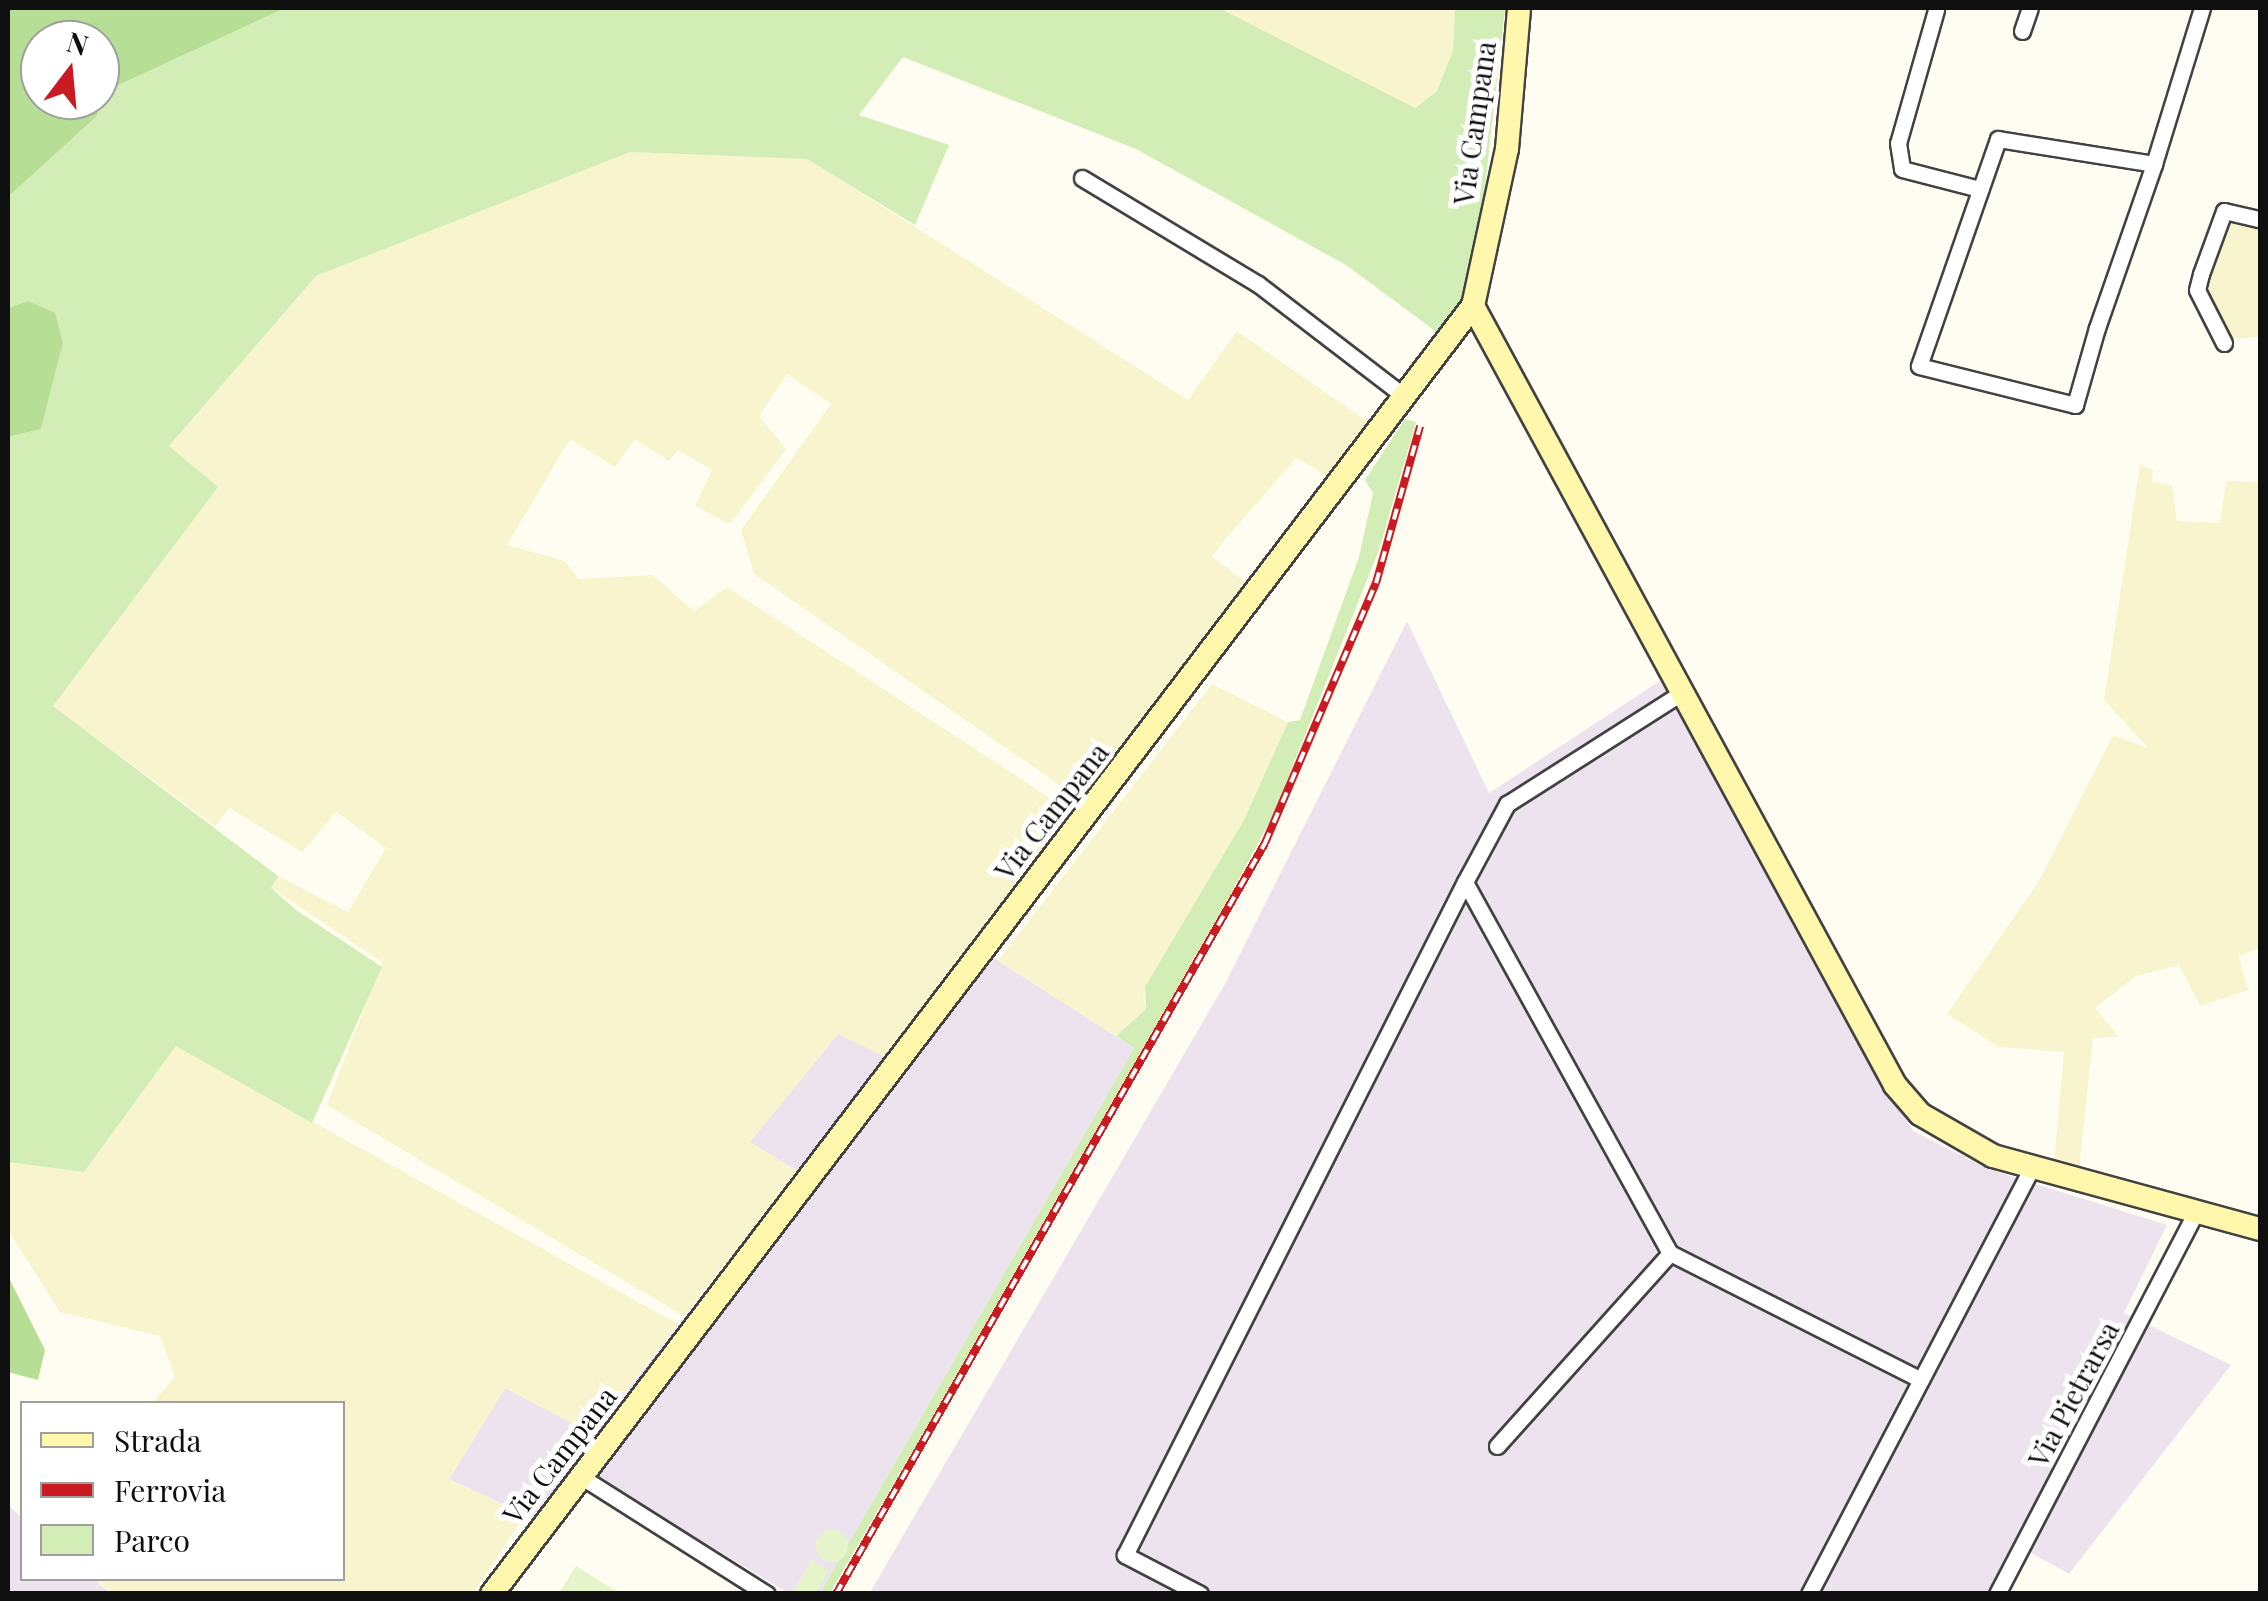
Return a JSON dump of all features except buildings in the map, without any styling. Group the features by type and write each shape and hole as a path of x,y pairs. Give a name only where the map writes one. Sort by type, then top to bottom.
{"street":[{"name":"Via Campana","path":"492,1594 1474,306 1507,149 1519,8"},
{"path":"2022,31 2030,8"},
{"path":"2154,164 1998,140 1919,366 2075,404 2154,164 2202,8"},
{"path":"1936,10 1898,143 1902,170 1980,189"},
{"path":"1082,178 1258,284 1404,396"},
{"path":"2224,343 2196,290 2224,211 2260,219"},
{"path":"1474,306 1895,1085 1958,1141 2031,1170 2193,1217 2260,1228"},
{"path":"1200,1594 1125,1555 1465,882 1507,804 1683,692"},
{"path":"1465,882 1670,1253 1921,1380"},
{"path":"1809,1594 2031,1170"},
{"name":"Via Pietrarsa","path":"1997,1594 2193,1217"},
{"path":"1497,1446 1670,1253"},
{"path":"580,1476 767,1594"}],"shaded area":[{"path":"1219,8 1455,8 1453,50 1437,91 1414,108"},
{"path":"630,152 808,159 1188,400 1237,331 1368,422 1328,476 1296,458 1223,542 1212,557 1249,584 1080,799 754,574 741,530 831,404 787,374 759,416 786,449 730,524 695,506 712,470 678,450 669,461 635,439 615,467 570,439 507,545 565,561 579,579 652,575 694,611 727,587 1047,796 1066,818 885,1057 838,1034 750,1142 798,1171 684,1316 327,1105 382,962 270,887 278,876 348,912 386,848 336,812 302,852 229,808 215,826 52,706 217,487 169,446 316,276"},
{"path":"2243,219 2260,226 2260,337 2232,339 2202,288 2223,221"},
{"path":"2140,465 2154,470 2151,481 2172,485 2177,521 2220,523 2226,481 2260,482 2260,957 2258,949 2238,956 2249,990 2200,1006 2179,965 2136,976 2095,1008 2119,1037 2093,1038 2079,1170 2054,1162 2064,1052 1999,1047 1947,1014 2039,881 2113,735 2148,748 2104,700"},
{"path":"1407,621 1489,793 1660,681 1913,1131 1988,1169 2167,1225 2124,1313 2231,1365 2069,1574 2014,1543 1987,1593 869,1594 1225,984"},
{"path":"1212,684 1288,722 1244,820 1143,996 1146,1009 1116,1036 998,961"},
{"path":"974,945 1134,1048 820,1593 788,1593 577,1466 536,1520 449,1479 505,1388 593,1434 798,1172 749,1143 838,1034"},
{"path":"176,1046 678,1324 592,1434 505,1388 449,1479 525,1515 473,1593 110,1593 95,1581 345,1581 345,1401 154,1401 175,1377 160,1336 60,1312 8,1230 8,1162 84,1172"},
{"path":"8,1505 20,1516 20,1581 95,1581 110,1593 8,1593"}],"green space":[{"path":"8,8 285,8 120,84 120,20 20,20 20,120 93,120 8,197"},
{"path":"285,8 1219,8 1415,108 1437,91 1453,50 1455,8 1505,8 1474,285 1442,336 1346,265 1136,149 903,57 859,115 949,145 915,225 807,159 630,152 316,276 169,446 218,487 53,706 278,876 271,888 296,910 382,967 312,1123 176,1046 84,1172 8,1162 8,437 41,429 63,342 28,301 8,308 8,197 93,120 120,120 120,84"},
{"path":"28,301 55,313 63,343 41,429 8,437 8,308"},
{"path":"1405,419 1416,422 1379,550 1274,813 1154,1039 830,1593 820,1593 1134,1048 1116,1036 1146,1009 1145,987 1244,820 1288,722 1300,720 1359,557 1373,493 1365,480"},
{"path":"8,1276 45,1350 38,1380 8,1372"},
{"path":"832,1530 843,1535 848,1546 843,1557 832,1562 821,1557 816,1546 821,1535"},
{"path":"812,1560 829,1570 816,1593 792,1593"},
{"path":"576,1566 619,1593 559,1593"}],"railway":[{"path":"836,1594 1265,843 1376,583 1420,426"}]}
